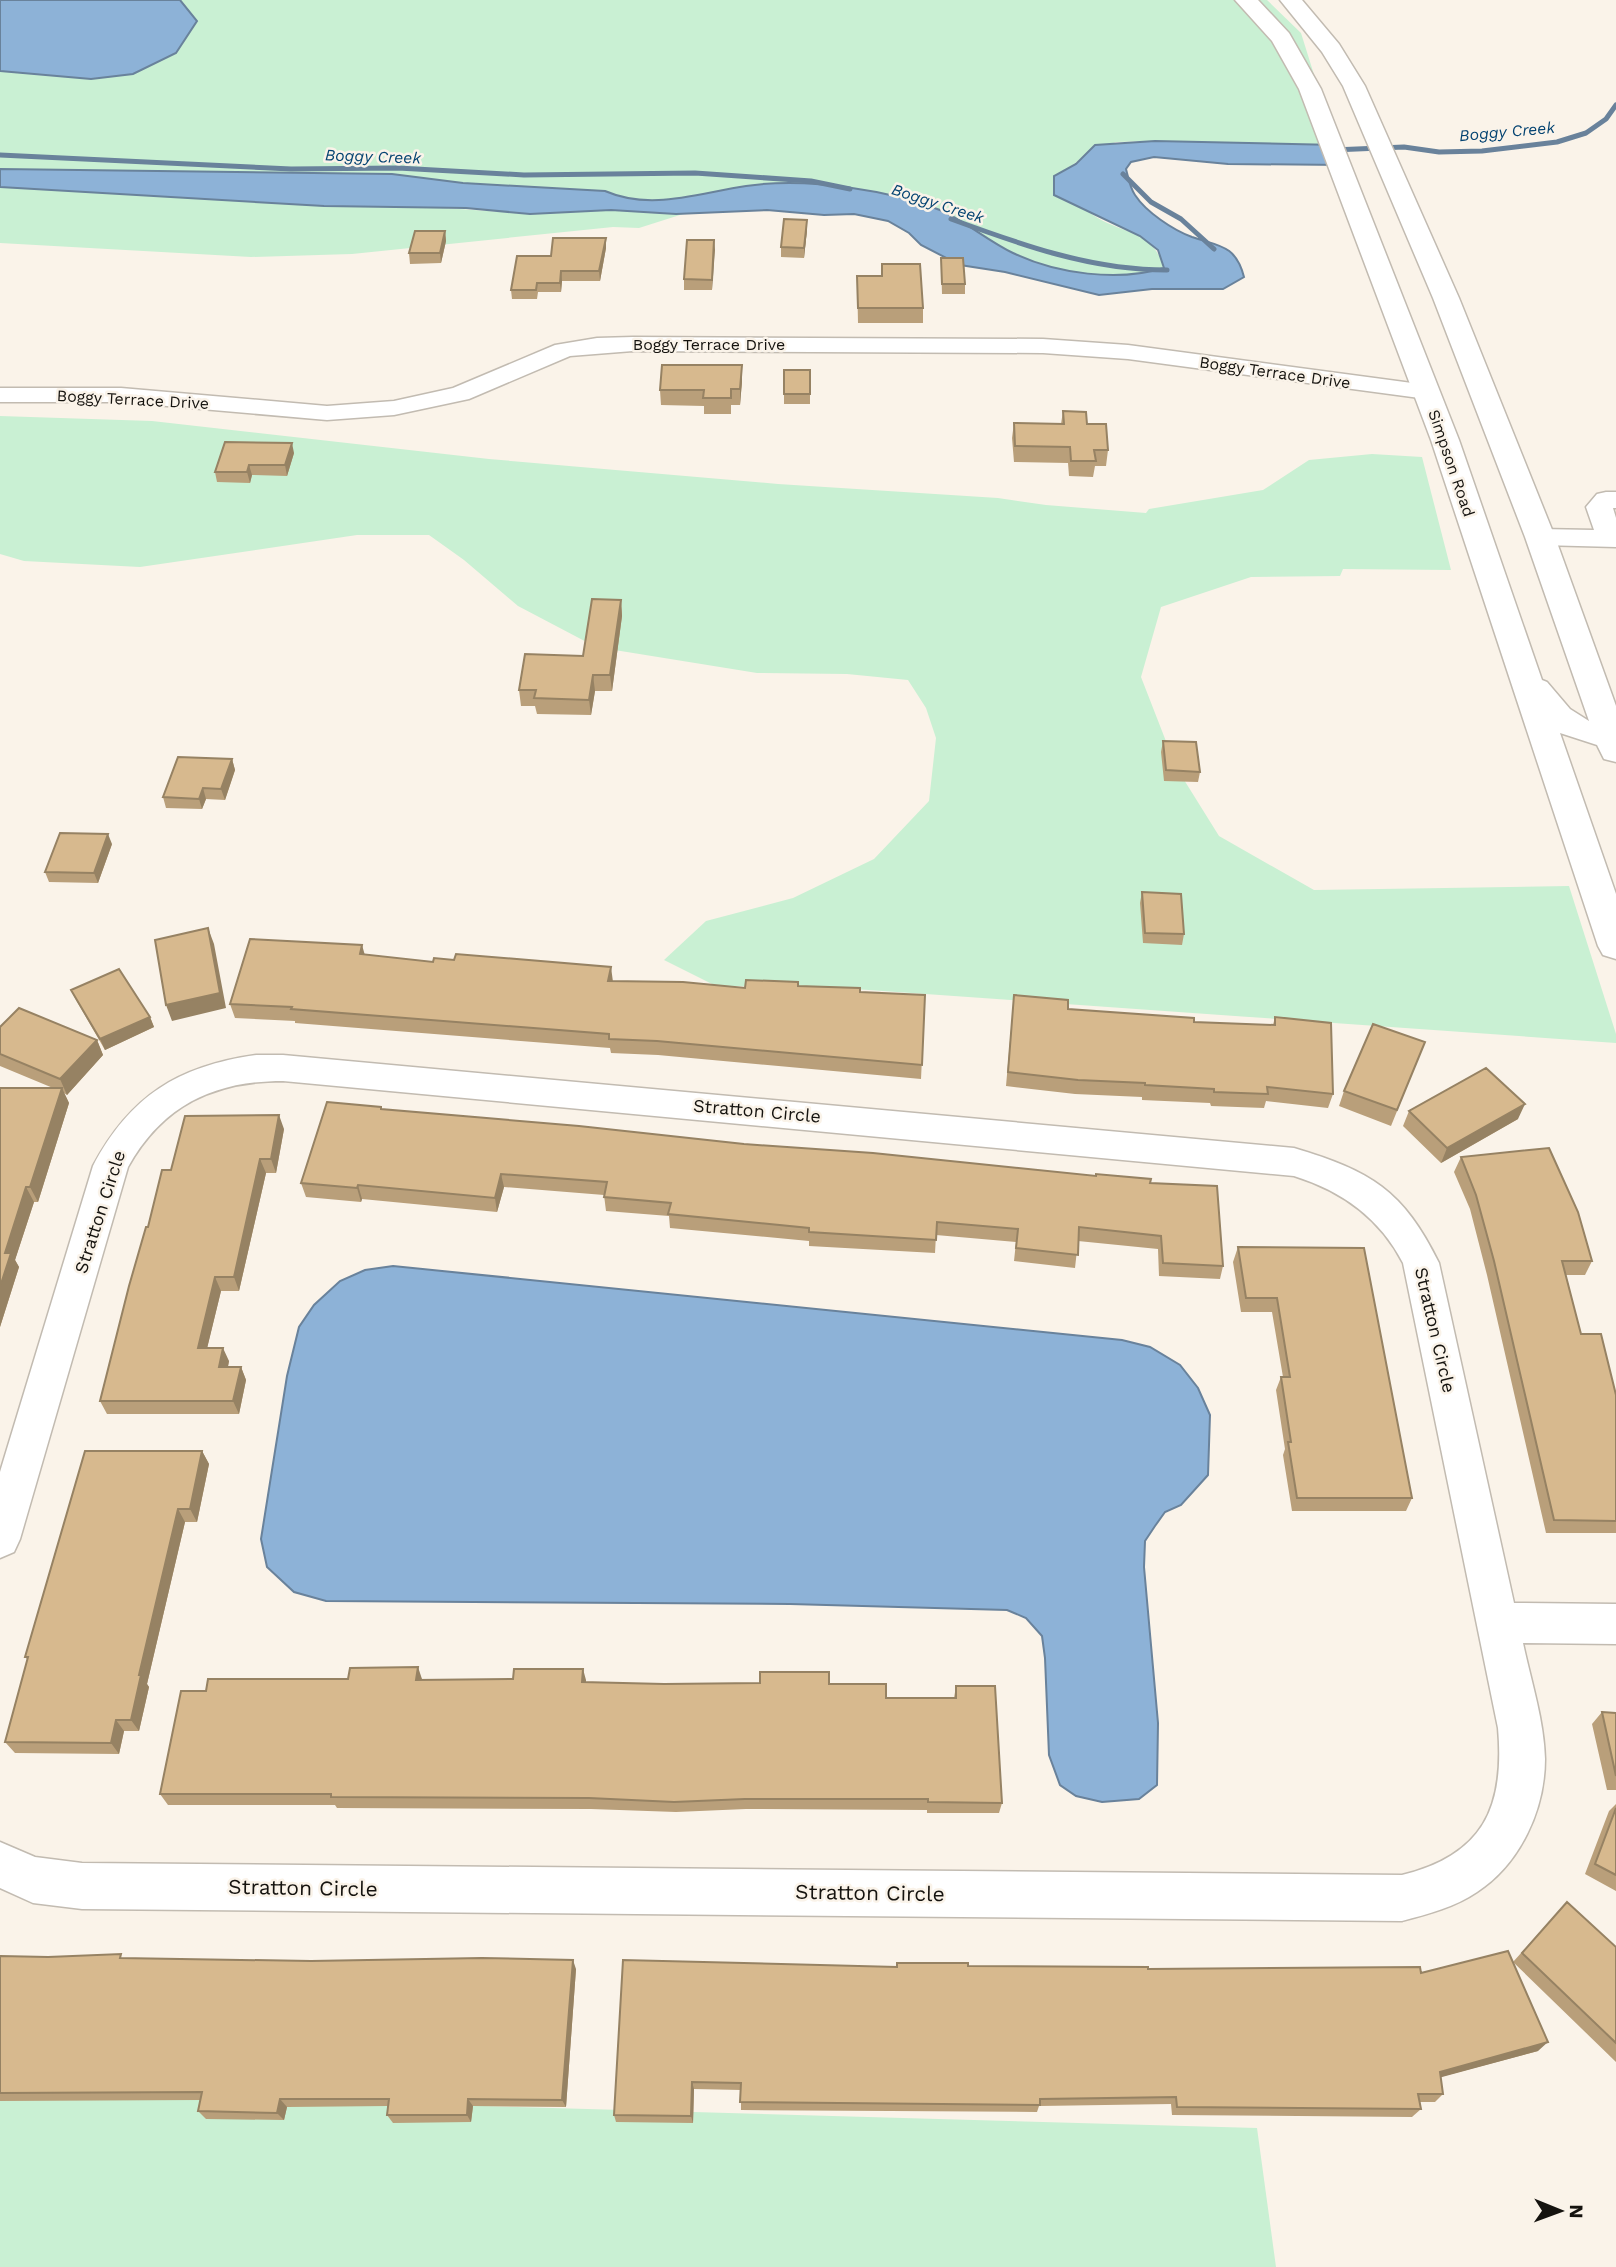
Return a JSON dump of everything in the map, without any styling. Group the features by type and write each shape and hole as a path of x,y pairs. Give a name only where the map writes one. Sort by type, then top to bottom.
{"main road":[{"name":"Simpson Road","path":"1246,0 1281,38 1304,75 1318,110 1427,392 1616,946"},
{"path":"1291,0 1331,50 1365,110 1446,298 1514,469 1613,743"},
{"path":"1427,392 1453,401 1478,420 1514,469"},
{"path":"1524,673 1563,722 1576,730 1613,743"}],"street":[{"name":"Boggy Terrace Drive","path":"0,395 121,395 327,414 394,408 460,394 564,350 597,345 633,344 1043,346 1128,352 1427,392"},
{"path":"1540,537 1613,539 1599,507 1606,500 1616,500"},
{"name":"Stratton Circle","path":"0,1539 118,1150 141,1120 172,1095 224,1073 264,1067 1294,1161 1337,1175 1385,1208 1408,1235 1421,1263 1522,1744 1521,1777 1515,1809 1495,1848 1474,1869 1446,1886 1413,1896 82,1886 33,1880 0,1865"},
{"path":"1497,1623 1616,1624"}],"green space":[{"path":"180,0 1267,0 1301,33 1336,145 1116,142 1088,152 1066,171 1054,176 1093,215 1144,239 1159,255 1164,268 1127,275 1088,274 1049,266 1004,248 950,215 919,202 826,185 759,184 675,199 640,200 605,191 463,183 392,174 0,169 0,71 175,53 197,21"},
{"path":"0,187 366,207 401,205 530,214 611,210 683,214 639,228 613,227 352,254 251,257 0,243"},
{"path":"0,416 152,421 489,459 778,484 998,498 1046,505 1146,513 1149,509 1263,490 1309,460 1372,454 1422,457 1451,570 1343,569 1340,576 1251,577 1161,607 1141,677 1176,767 1219,836 1314,890 1569,886 1616,1034 1616,1043 826,987 716,986 664,960 706,921 793,898 874,859 929,801 936,738 926,708 908,680 847,674 757,673 596,647 518,606 464,560 429,535 357,535 140,567 24,561 0,554"},
{"path":"0,2096 128,2096 1257,2128 1276,2267 0,2267"}],"water":[{"path":"0,0 180,0 197,21 176,53 133,74 91,79 0,71"},
{"path":"1155,141 1336,145 1343,165 1228,164 1154,157 1131,162 1126,169 1130,186 1146,208 1177,230 1225,248 1241,266 1244,277 1223,289 1152,289 1099,295 1005,272 960,265 921,245 909,233 888,221 854,214 824,215 767,210 676,214 611,210 530,214 466,208 324,206 0,187 0,169 392,174 463,183 605,191 640,200 675,199 759,184 826,185 885,194 929,206 1013,253 1049,266 1088,274 1127,275 1164,268 1158,250 1140,236 1054,195 1054,176 1076,164 1095,145"},
{"path":"393,1266 1122,1340 1150,1347 1180,1365 1198,1388 1210,1415 1208,1475 1181,1505 1165,1512 1145,1541 1144,1567 1158,1723 1157,1785 1139,1799 1102,1802 1076,1796 1060,1785 1049,1755 1042,1636 1026,1618 1007,1610 790,1604 326,1601 294,1592 267,1567 261,1539 287,1376 299,1327 314,1305 340,1281 365,1270"}],"building":[{"path":"784,219 807,220 804,248 781,247"},
{"path":"415,231 445,231 440,253 409,253"},
{"path":"553,238 606,238 599,271 561,271 560,283 537,283 536,290 511,290 517,256 551,256"},
{"path":"687,240 714,240 712,280 684,279"},
{"path":"941,258 963,258 965,284 942,284"},
{"path":"882,264 920,264 923,308 858,308 857,276 882,276"},
{"path":"662,365 742,365 740,389 731,389 731,398 703,398 704,390 660,390"},
{"path":"784,370 810,370 810,394 784,394"},
{"path":"1063,411 1086,412 1087,424 1106,424 1108,450 1094,450 1096,461 1071,461 1070,447 1015,446 1014,423 1064,424"},
{"path":"225,442 292,443 285,465 249,465 247,472 215,472"},
{"path":"592,599 621,600 610,675 593,675 589,700 534,698 536,690 519,690 525,654 583,656"},
{"path":"1163,741 1196,742 1200,772 1166,770"},
{"path":"178,757 232,759 221,789 203,788 199,799 163,797"},
{"path":"60,833 108,834 94,873 45,872"},
{"path":"1142,892 1181,894 1184,934 1145,933"},
{"path":"208,928 220,993 166,1005 155,940"},
{"path":"250,939 362,945 360,954 433,962 434,958 454,960 456,954 611,967 608,981 683,982 745,988 746,980 798,982 798,986 860,988 860,992 925,995 922,1065 609,1039 609,1034 230,1004"},
{"path":"119,969 150,1017 100,1039 71,990"},
{"path":"1014,995 1068,1000 1068,1009 1194,1018 1194,1022 1275,1025 1275,1017 1331,1023 1333,1094 1267,1087 1268,1094 1214,1092 1214,1089 1078,1080 1008,1072"},
{"path":"19,1008 97,1040 60,1079 0,1054 0,1027"},
{"path":"1373,1024 1425,1042 1397,1110 1344,1091"},
{"path":"1486,1068 1525,1104 1447,1148 1409,1111"},
{"path":"0,1088 62,1088 5,1253 11,1253 0,1287"},
{"path":"327,1102 744,1144 1151,1179 1150,1183 1217,1186 1223,1266 1163,1263 1161,1236 1079,1227 1078,1255 1016,1248 1018,1229 937,1222 936,1240 809,1232 809,1228 668,1214 671,1203 604,1197 607,1182 501,1174 495,1198 358,1185 357,1188 301,1183"},
{"path":"279,1115 271,1159 260,1159 234,1277 215,1277 198,1348 223,1348 219,1367 241,1367 233,1401 100,1401 162,1170 171,1170 185,1116"},
{"path":"1549,1148 1578,1212 1592,1261 1562,1261 1581,1334 1601,1334 1616,1395 1616,1521 1554,1520 1494,1261 1476,1195 1461,1157"},
{"path":"1238,1247 1364,1248 1412,1498 1297,1498 1281,1377 1290,1377 1277,1298 1246,1298"},
{"path":"85,1451 202,1451 190,1509 178,1509 131,1720 116,1720 111,1743 5,1742 28,1657 25,1657"},
{"path":"418,1667 416,1680 513,1679 514,1669 583,1669 582,1682 664,1684 760,1683 760,1672 829,1672 829,1684 886,1684 886,1698 956,1698 956,1686 995,1686 1002,1803 928,1802 928,1799 745,1799 674,1802 589,1798 160,1794 181,1691 206,1691 208,1679 348,1679 350,1668"},
{"path":"1602,1712 1616,1713 1616,1776"},
{"path":"1616,1808 1616,1875 1595,1864"},
{"path":"1567,1902 1616,1947 1616,2043 1522,1953"},
{"path":"1508,1951 1548,2042 1440,2072 1443,2094 1418,2094 1421,2109 1177,2107 1176,2097 1040,2099 1040,2105 740,2102 741,2083 692,2082 691,2116 614,2115 623,1960 897,1967 897,1963 968,1963 968,1966 1148,1969 1420,1967 1421,1973"},
{"path":"121,1954 120,1958 311,1961 482,1958 573,1960 562,2100 468,2099 467,2115 387,2115 389,2099 280,2099 277,2113 198,2111 202,2092 0,2093 0,1956"}],"waterway":[{"name":"Boggy Creek","path":"1333,150 1404,147 1439,152 1482,151 1557,142 1586,133 1606,119 1616,105"},
{"name":"Boggy Creek","path":"0,155 291,169 398,168 524,175 695,173 811,181 850,189"},
{"name":"Boggy Creek","path":"1123,174 1151,202 1181,219 1214,249"},
{"name":"Boggy Creek","path":"951,219 1031,247 1084,261 1167,270"}]}
